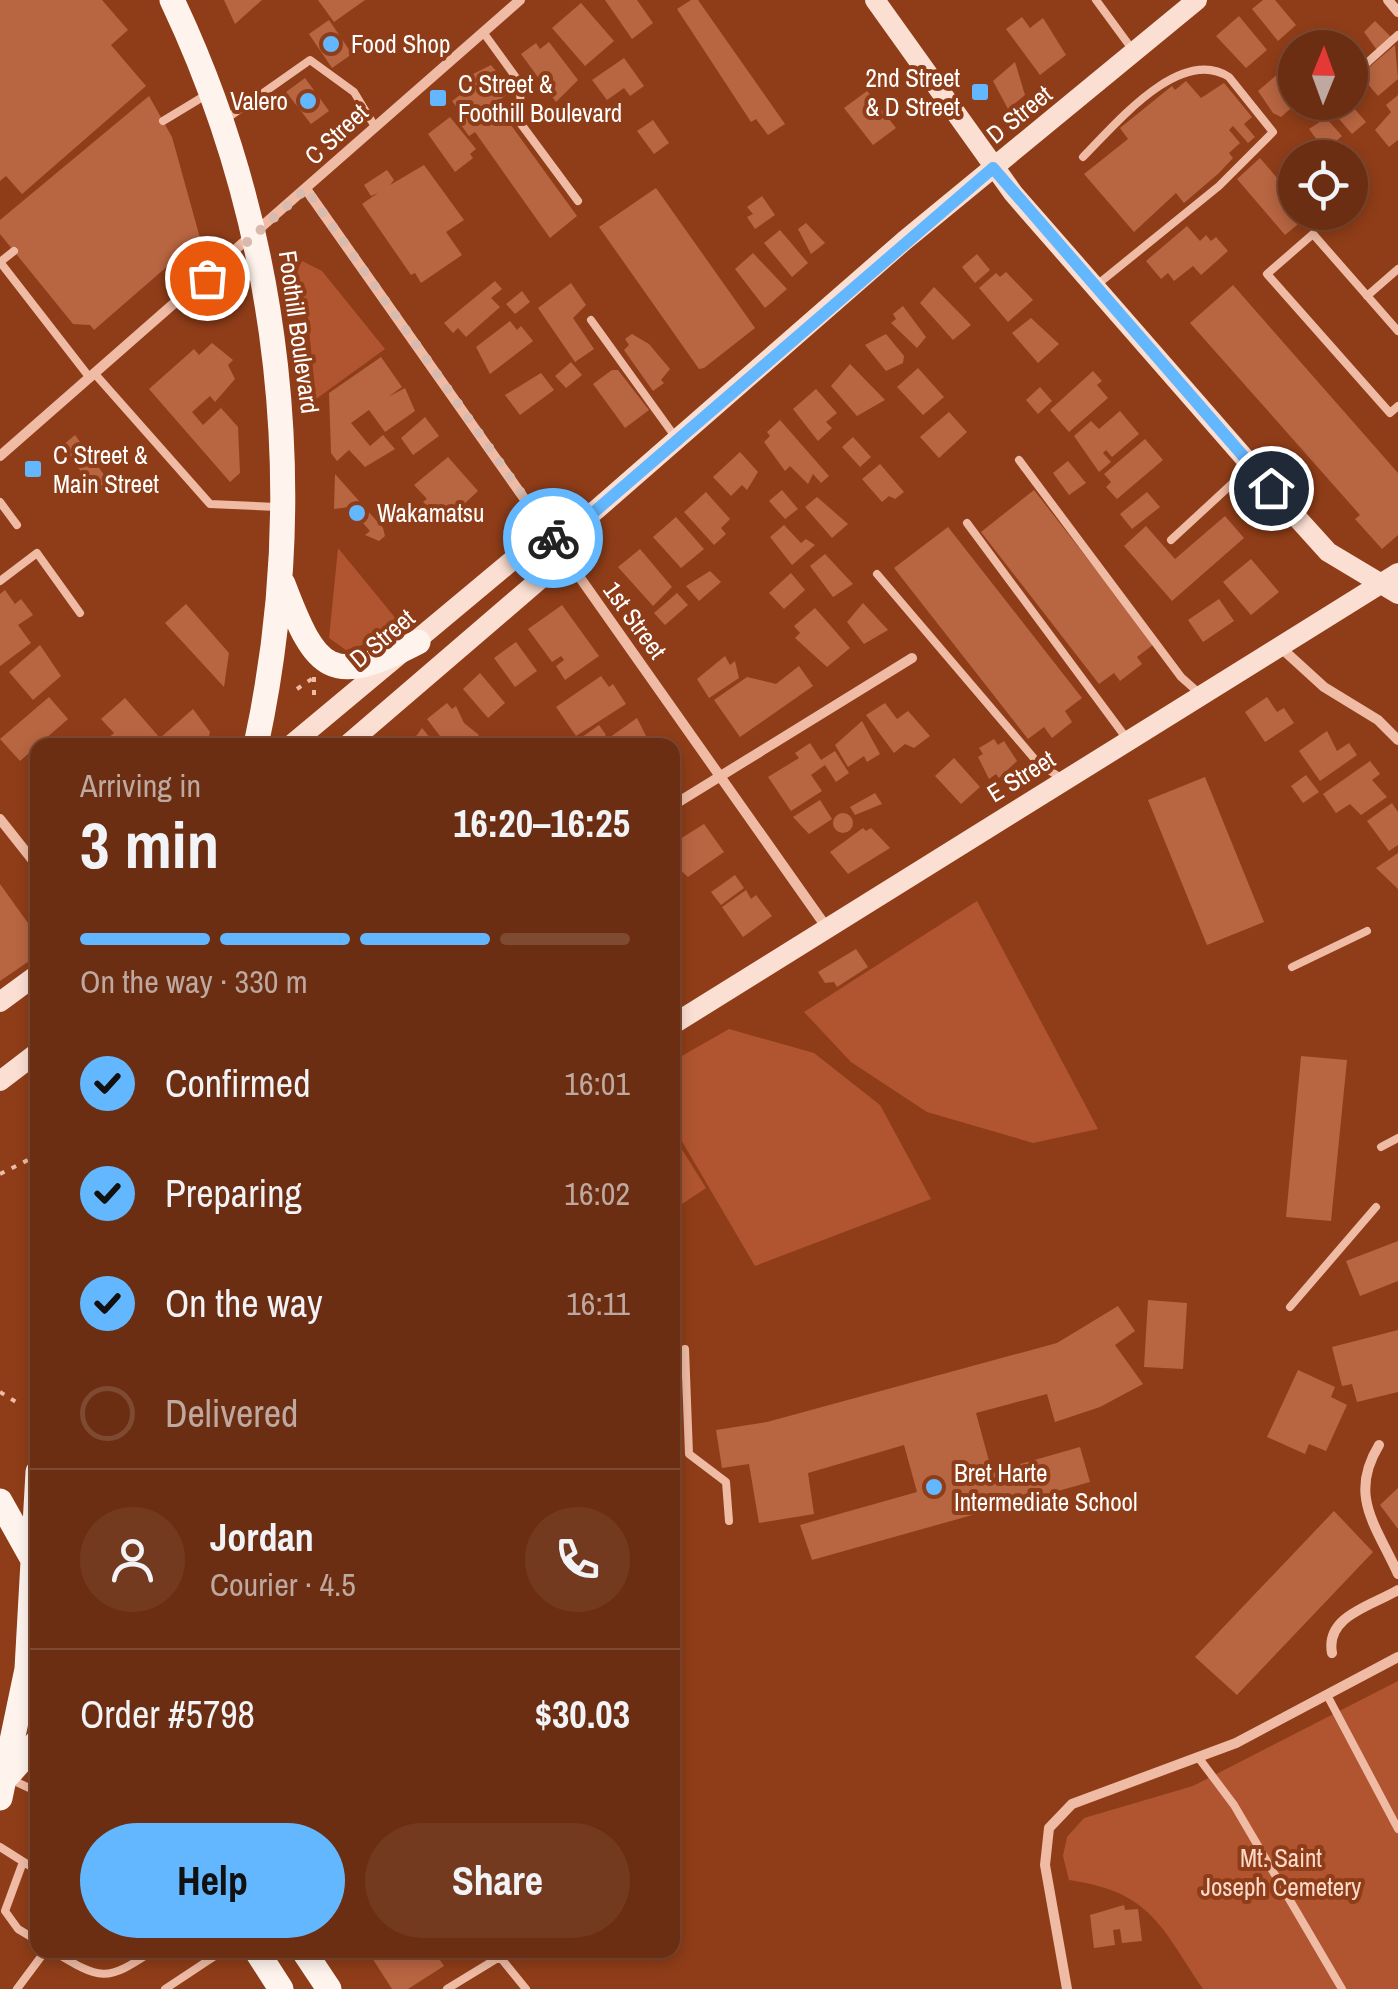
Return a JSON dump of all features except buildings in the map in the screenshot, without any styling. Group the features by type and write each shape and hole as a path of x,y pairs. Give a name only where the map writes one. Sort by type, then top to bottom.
{"main road":[{"name":"Foothill Boulevard","path":"172,0 222,122 255,236 278,382 284,508 280,578 257,738"},
{"path":"280,578 309,647 332,665 377,664 418,642"},
{"path":"0,1501 30,1555"},
{"path":"3,1788 27,1669 30,1630"},
{"path":"3,1788 30,1752"},
{"path":"261,1958 281,1989"},
{"path":"309,1958 328,1989"}],"street":[{"name":"C Street","path":"0,456 520,0"},
{"path":"875,0 993,168 1328,552 1392,584"},
{"name":"D Street","path":"355,738 545,575 557,544 993,168 1197,0"},
{"path":"1388,0 1398,12"},
{"name":"1st Street","path":"306,189 828,928"},
{"name":"D Street","path":"300,738 527,548 557,544"},
{"name":"E Street","path":"680,1020 1199,693 1392,584"},
{"path":"1278,646 1324,687 1378,720 1398,740"},
{"path":"680,801 912,658"},
{"path":"0,819 30,858"},
{"path":"0,1002 30,980"},
{"path":"0,1081 30,1058"},
{"path":"1379,1444 1367,1465 1362,1492 1398,1574"},
{"path":"1332,1653 1329,1639 1338,1622 1398,1590"},
{"path":"1067,1989 1045,1865 1049,1828 1072,1804 1271,1726 1398,1657"}],"lane":[{"path":"1096,0 1134,52"},
{"path":"483,32 520,83 521,124 578,201"},
{"path":"1368,62 1398,35"},
{"path":"222,122 310,60 354,92 374,125"},
{"path":"1083,157 1136,104 1186,69 1220,72 1229,78 1274,132 1219,186 1095,287"},
{"path":"163,121 211,92"},
{"path":"1398,331 1312,234 1267,274 1390,413 1398,406"},
{"path":"14,250 0,262 93,376 210,504 284,508"},
{"path":"1368,296 1398,269"},
{"path":"591,320 678,440"},
{"path":"1019,460 1182,677 1199,693"},
{"path":"1171,540 1252,466"},
{"path":"0,502 18,526"},
{"path":"967,523 1128,739"},
{"path":"0,580 36,553 80,613"},
{"path":"877,574 1038,763 1063,780"},
{"path":"1292,968 1367,931"},
{"path":"1381,1147 1398,1138"},
{"path":"1290,1307 1376,1207"},
{"path":"685,1349 689,1454 726,1482 729,1521"},
{"path":"1327,1695 1398,1829"},
{"path":"1198,1757 1234,1805 1342,1989"},
{"path":"3,1788 30,1791"},
{"path":"0,1848 30,1866"},
{"path":"23,1862 5,1911 18,1930 30,1937"},
{"path":"16,1989 42,1958"},
{"path":"63,1958 93,1975 116,1975 142,1958"},
{"path":"165,1989 212,1958"},
{"path":"447,1989 498,1958"},
{"path":"501,1958 526,1989"}],"path":[{"path":"297,689 313,678"},
{"path":"0,1174 30,1159"},
{"path":"0,1392 21,1405"}],"green space":[{"path":"302,261 322,271 385,349 316,399 307,310 297,271"},
{"path":"338,548 397,620 365,644 346,650 329,638"},
{"path":"977,901 1098,1129 1033,1143 927,1112 851,1062 804,1012"},
{"path":"729,1029 814,1053 880,1105 931,1199 755,1266 680,1138 680,1057"},
{"path":"680,1146 706,1188 680,1205"},
{"name":"Mt. Saint Joseph Cemetery","path":"1398,1681 1398,1989 1203,1989 1151,1915 1118,1893 1069,1880 1063,1856 1067,1837 1084,1818 1193,1786"}],"way so far":[{"path":"207,278 306,189 553,538"}],"place":[{"name":"Food Shop","path":"331,44"},
{"name":"2nd Street & D Street","path":"980,92"},
{"name":"C Street & Foothill Boulevard","path":"438,98"},
{"name":"Valero","path":"308,101"},
{"name":"C Street & Main Street","path":"33,469"},
{"name":"Wakamatsu","path":"357,513"},
{"name":"Bret Harte Intermediate School","path":"934,1487"}],"route":[{"path":"553,538 557,544 993,168 1271,488"}]}
